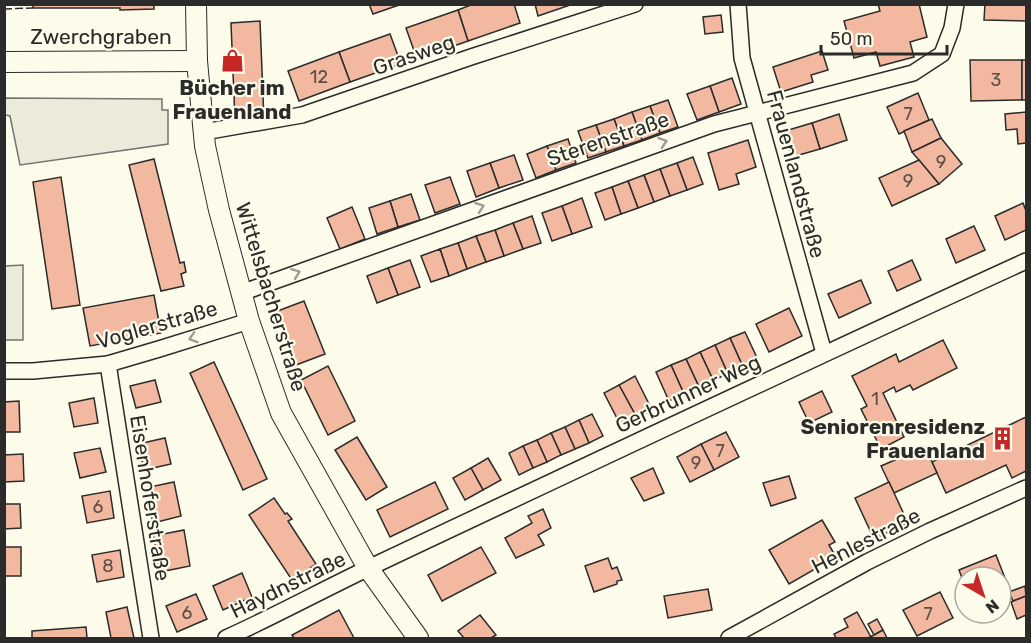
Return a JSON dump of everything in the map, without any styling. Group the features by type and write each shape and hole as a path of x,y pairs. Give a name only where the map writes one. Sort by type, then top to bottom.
{"street":[{"name":"Wittelsbacherstraße","path":"196,4 197,61 205,146 219,210 249,321 281,413 368,568 418,639"},
{"name":"Grasweg","path":"204,132 302,116 471,57 635,4"},
{"name":"Frauenlandstraße","path":"738,4 742,58 824,353"},
{"name":"Sterenstraße","path":"241,292 714,124 913,73 942,54 952,28 956,4"},
{"name":"Zwerchgraben","path":"4,62 197,61"},
{"name":"Gerbrunner Weg","path":"368,568 824,353 1026,261"},
{"name":"Voglerstraße","path":"4,371 33,371 108,364 249,321"},
{"name":"Eisenhoferstraße","path":"108,364 151,639"},
{"name":"Henlestraße","path":"729,639 867,562 1026,488"},
{"name":"Haydnstraße","path":"226,639 368,568"}],"shaded area":[{"path":"5,98 162,99 162,110 168,110 168,144 20,165 10,116 5,115"},
{"path":"23,265 23,340 5,340 5,266"}],"building":[{"path":"33,4 154,4 154,9 33,8"},
{"path":"369,4 402,4 373,14"},
{"path":"473,4 514,4 520,23 468,41 458,10"},
{"path":"535,4 573,4 538,16"},
{"path":"878,4 919,4 927,37 910,42 914,57 880,66 876,52 854,58 844,21 880,11"},
{"path":"985,4 1026,4 1026,21 984,20"},
{"path":"458,10 468,41 417,59 406,28"},
{"path":"721,15 723,32 705,34 703,17"},
{"path":"260,21 264,120 235,121 231,23"},
{"path":"390,34 401,64 350,82 339,52"},
{"path":"822,51 828,70 811,75 813,82 781,92 773,67"},
{"path":"339,52 350,82 299,101 288,71"},
{"path":"970,60 1022,60 1022,100 971,101"},
{"path":"1022,60 1026,60 1026,100 1022,100"},
{"path":"732,78 741,104 719,112 710,86"},
{"path":"710,86 719,112 697,120 687,94"},
{"path":"918,93 929,120 899,134 887,107"},
{"path":"668,100 678,127 660,133 650,106"},
{"path":"650,106 660,133 642,140 632,112"},
{"path":"632,112 642,140 624,146 614,119"},
{"path":"1026,112 1026,143 1018,144 1017,129 1006,130 1005,114"},
{"path":"839,114 847,140 820,149 812,123"},
{"path":"614,119 624,146 606,152 596,125"},
{"path":"932,119 941,138 912,152 904,131"},
{"path":"812,123 820,149 792,157 785,131"},
{"path":"596,125 606,152 588,158 578,131"},
{"path":"941,138 962,164 939,184 912,152"},
{"path":"568,139 576,163 556,170 547,146"},
{"path":"748,140 756,167 736,174 739,184 719,190 708,153"},
{"path":"547,146 556,170 536,178 527,154"},
{"path":"514,155 523,180 499,188 490,163"},
{"path":"693,157 703,184 687,190 677,163"},
{"path":"154,159 180,263 184,262 186,272 181,274 184,286 161,291 129,165"},
{"path":"919,160 939,184 892,206 879,178"},
{"path":"490,163 499,188 476,197 467,171"},
{"path":"677,163 687,190 670,196 660,169"},
{"path":"660,169 670,196 654,202 644,175"},
{"path":"644,175 654,202 638,208 628,181"},
{"path":"61,177 80,305 52,309 33,182"},
{"path":"450,177 460,204 435,213 425,185"},
{"path":"628,181 638,208 621,214 612,187"},
{"path":"612,187 621,214 605,220 595,193"},
{"path":"411,194 420,220 398,227 390,201"},
{"path":"582,198 592,227 572,234 562,206"},
{"path":"390,201 398,227 377,234 369,208"},
{"path":"1023,203 1026,211 1026,230 1005,240 995,216"},
{"path":"562,206 572,234 552,241 542,213"},
{"path":"352,207 365,239 340,249 327,218"},
{"path":"532,216 541,243 523,249 513,223"},
{"path":"513,223 523,249 504,256 495,230"},
{"path":"974,226 985,250 956,263 946,239"},
{"path":"495,230 504,256 486,262 476,236"},
{"path":"476,236 486,262 467,269 458,243"},
{"path":"458,243 467,269 449,276 440,249"},
{"path":"440,249 449,276 431,282 421,256"},
{"path":"410,260 420,287 398,295 388,268"},
{"path":"912,260 921,280 897,291 888,271"},
{"path":"388,268 398,295 377,303 367,276"},
{"path":"861,280 871,303 839,318 828,294"},
{"path":"154,295 161,333 90,346 83,308"},
{"path":"304,301 325,354 296,365 275,312"},
{"path":"789,308 802,336 769,352 756,324"},
{"path":"745,332 758,360 743,367 730,338"},
{"path":"730,338 743,367 728,374 715,345"},
{"path":"943,340 957,368 913,390 910,385 896,392 894,387 883,393 904,437 881,449 861,409 867,406 852,376 896,354 899,362"},
{"path":"715,345 728,374 713,380 700,352"},
{"path":"700,352 713,380 699,387 686,359"},
{"path":"686,359 699,387 684,394 671,365"},
{"path":"214,362 267,479 243,490 190,373"},
{"path":"671,365 684,394 669,401 656,372"},
{"path":"328,366 355,421 328,435 301,380"},
{"path":"635,376 652,410 637,418 619,385"},
{"path":"155,380 161,402 136,408 130,386"},
{"path":"619,385 637,418 621,426 604,393"},
{"path":"822,391 832,412 809,423 799,402"},
{"path":"94,398 98,423 74,427 69,403"},
{"path":"19,401 20,432 4,432 4,402"},
{"path":"592,414 603,436 589,443 579,420"},
{"name":"Seniorenresidenz Frauenland","path":"1026,417 1026,471 1012,478 1006,465 946,493 932,462"},
{"path":"579,420 589,443 575,449 565,427"},
{"path":"565,427 575,449 561,455 551,433"},
{"path":"726,432 739,457 714,470 701,444"},
{"path":"551,433 561,455 547,462 537,440"},
{"path":"357,437 387,487 366,500 335,450"},
{"path":"165,438 171,464 144,470 138,444"},
{"path":"537,440 547,462 533,468 523,446"},
{"path":"701,444 714,470 690,482 677,457"},
{"path":"523,446 533,468 519,475 509,453"},
{"path":"925,447 937,473 894,493 881,466"},
{"path":"100,448 106,472 80,478 74,453"},
{"path":"23,454 24,481 4,482 4,455"},
{"path":"488,458 501,480 483,490 471,468"},
{"path":"471,468 483,490 465,500 453,478"},
{"path":"653,468 664,493 644,501 631,478"},
{"path":"789,476 796,498 771,506 763,483"},
{"path":"174,482 181,516 153,523 145,488"},
{"path":"435,482 448,509 390,537 377,510"},
{"path":"889,482 908,523 874,539 855,498"},
{"path":"110,491 114,518 87,523 82,496"},
{"path":"274,498 285,514 287,513 292,519 288,521 316,564 292,580 249,515"},
{"path":"4,504 20,504 21,528 4,529"},
{"path":"543,509 551,528 538,535 544,545 516,558 505,538 532,523 528,516"},
{"path":"822,520 835,542 829,545 836,557 789,584 769,550"},
{"path":"184,530 190,566 160,572 153,536"},
{"path":"4,547 21,547 21,576 4,576"},
{"path":"481,547 496,573 442,601 428,575"},
{"path":"120,550 124,577 97,582 92,555"},
{"path":"996,555 1000,565 971,565"},
{"path":"608,558 612,569 617,567 622,580 594,592 585,566"},
{"path":"242,573 252,597 223,610 213,586"},
{"path":"1025,586 1026,596 1013,601 1013,590"},
{"path":"708,589 712,610 668,618 664,596"},
{"path":"940,592 953,618 917,636 903,610"},
{"path":"196,594 207,619 177,632 166,606"},
{"path":"1026,596 1026,615 1017,619 1013,601"},
{"path":"127,607 134,638 111,638 106,612"},
{"path":"339,610 354,638 294,638 292,635"},
{"path":"857,612 871,637 836,638 834,634 848,627 844,619"},
{"path":"480,615 496,635 491,638 464,638 458,631"},
{"path":"877,619 883,630 874,635 868,624"},
{"path":"86,627 87,638 32,638 32,631"},
{"path":"883,630 887,638 868,638 874,635"}],"fence":[{"path":"4,9 33,8"}],"place":[{"name":"Bücher im Frauenland","path":"232,60"},
{"name":"Seniorenresidenz Frauenland","path":"1003,439"}]}
